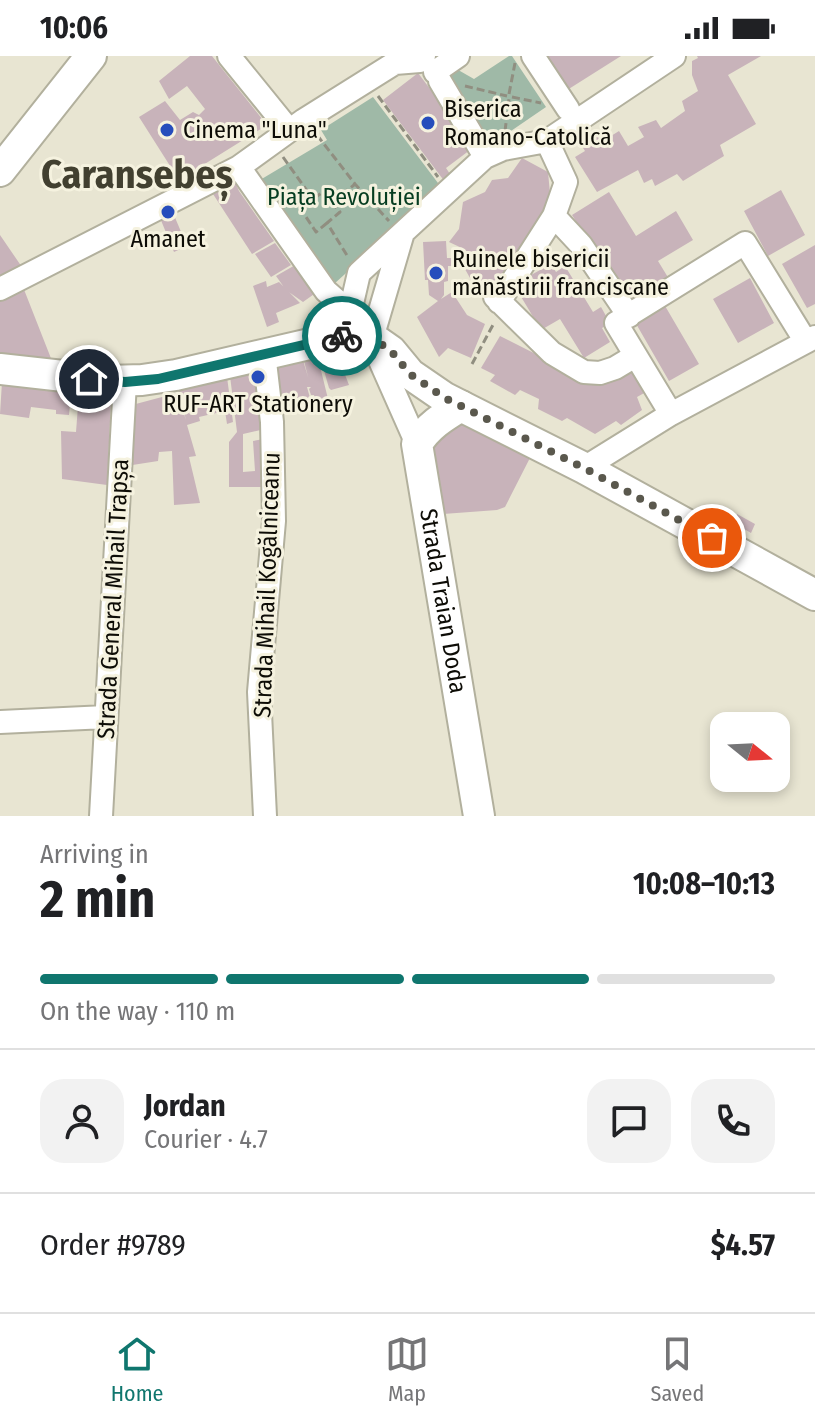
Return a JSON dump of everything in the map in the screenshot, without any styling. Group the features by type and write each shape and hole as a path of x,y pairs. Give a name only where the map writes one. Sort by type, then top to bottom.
{"main road":[{"path":"0,171 91,56"},
{"path":"0,369 125,382 167,377 344,336 371,337 391,351 410,374 445,398 584,468 815,595"},
{"path":"417,444 436,421 461,406"},
{"name":"Strada Traian Doda","path":"417,444 479,816"}],"street":[{"path":"229,56 289,131"},
{"path":"0,289 239,167 395,63 427,65 458,56"},
{"path":"533,56 568,109"},
{"path":"239,167 326,291 350,312 359,273 494,153 547,141 664,59"},
{"path":"427,65 494,153"},
{"path":"547,141 566,182 554,216 499,302 552,353 584,372 600,373 635,356"},
{"path":"554,216 581,245 622,320 635,356 671,414"},
{"path":"402,235 368,346 378,356 417,444"},
{"path":"584,468 671,414 810,340 745,243 622,320"},
{"name":"Strada Mihail Kogălniceanu","path":"264,353 272,422 274,521 259,692 265,816"},
{"name":"Strada General Mihail Trapșa","path":"101,816 125,382"},
{"path":"0,722 106,717"}],"path":[{"path":"494,153 516,56"},
{"path":"376,93 449,191"},
{"path":"289,131 355,184 402,235"},
{"path":"289,131 313,199"},
{"path":"332,202 355,184"},
{"path":"323,192 332,202 340,212 316,232 300,208 323,192"},
{"path":"327,223 359,273"},
{"path":"472,364 499,302"}],"green space":[{"path":"512,56 546,107 486,148 440,75 453,67 474,79"},
{"name":"Piața Revoluției","path":"373,97 441,187 334,284 260,180 327,140 321,130"}],"building":[{"path":"190,56 212,56 267,125 179,180 139,117 165,101 180,120 193,112 199,115 205,109 187,86 169,99 159,81"},
{"path":"542,56 621,56 564,92"},
{"path":"697,56 761,56 728,75 756,124 720,145 724,156 683,181 677,174 655,186 652,179 644,183 638,170 597,192 575,157 585,151 580,143 599,133 603,141 619,131 628,146 644,137 638,127 656,120 661,128 685,111 682,101 698,91 692,75 692,61"},
{"name":"Biserica Romano-Catolică","path":"418,73 474,147 446,168 452,177 445,182 383,100"},
{"path":"522,158 548,172 551,204 502,288 492,281 477,283 470,278 461,262 466,250 449,242 459,229 463,202 485,192 492,180 508,178"},
{"path":"234,180 274,241 252,254 213,194"},
{"path":"781,190 805,235 768,256 744,211"},
{"path":"609,192 636,236 676,211 693,240 658,261 669,279 628,304 572,215"},
{"path":"171,208 187,246 174,252 158,213"},
{"path":"0,235 26,273 0,287"},
{"path":"446,241 447,258 452,258 452,266 448,266 448,281 444,282 441,299 452,292 467,315 485,324 471,358 448,348 439,357 417,317 438,301 429,295 428,280 425,280 423,242"},
{"path":"275,243 291,265 271,277 255,254"},
{"path":"815,245 815,304 807,308 782,264"},
{"path":"297,264 317,292 303,302 286,290 276,276"},
{"path":"551,264 556,272 565,266 593,312 601,307 610,323 602,328 610,342 584,358 560,319 541,330 520,295 537,285 531,275"},
{"path":"750,278 774,323 738,343 713,299"},
{"path":"266,281 267,287 279,282 300,303 276,313 279,322 267,327 253,286"},
{"path":"23,287 54,366 0,358 0,297"},
{"path":"661,299 699,364 669,381 631,315"},
{"path":"500,336 599,386 631,367 646,392 637,397 642,410 621,425 616,421 595,434 567,418 562,421 538,409 539,399 520,390 515,395 490,381 495,375 481,368"},
{"path":"369,342 374,362 359,365 351,372 351,362 337,366 333,349"},
{"path":"328,350 337,374 344,372 349,385 329,388 319,353"},
{"path":"317,354 329,403 318,407 314,395 311,395 311,387 307,387 313,409 281,415 270,365 302,357 308,377 303,357"},
{"path":"261,368 265,429 243,434 243,472 255,471 253,441 269,438 271,487 229,487 229,442 237,432 230,376"},
{"path":"227,377 233,422 227,424 225,411 199,417 200,421 187,425 196,456 189,457 200,503 174,505 172,451 159,452 158,461 126,466 132,405 177,393 186,420 178,389"},
{"path":"2,382 71,392 69,415 31,407 29,418 0,414"},
{"path":"79,393 106,394 111,400 107,485 62,479 61,431 76,432"},
{"path":"470,419 532,454 505,507 443,514 429,444"},
{"path":"737,514 755,524 751,533 734,523"}],"way so far":[{"path":"342,336 371,337 391,351 410,374 445,398 584,468 712,538"}],"place":[{"name":"Biserica Romano-Catolică","path":"428,123"},
{"name":"Cinema \"Luna\"","path":"167,130"},
{"name":"Amanet","path":"168,212"},
{"name":"Ruinele bisericii mănăstirii franciscane","path":"436,273"},
{"name":"RUF-ART Stationery","path":"258,377"}],"district":[{"name":"Caransebeș","path":"137,174"}],"route":[{"path":"89,379 125,382 158,379 342,336"}]}
